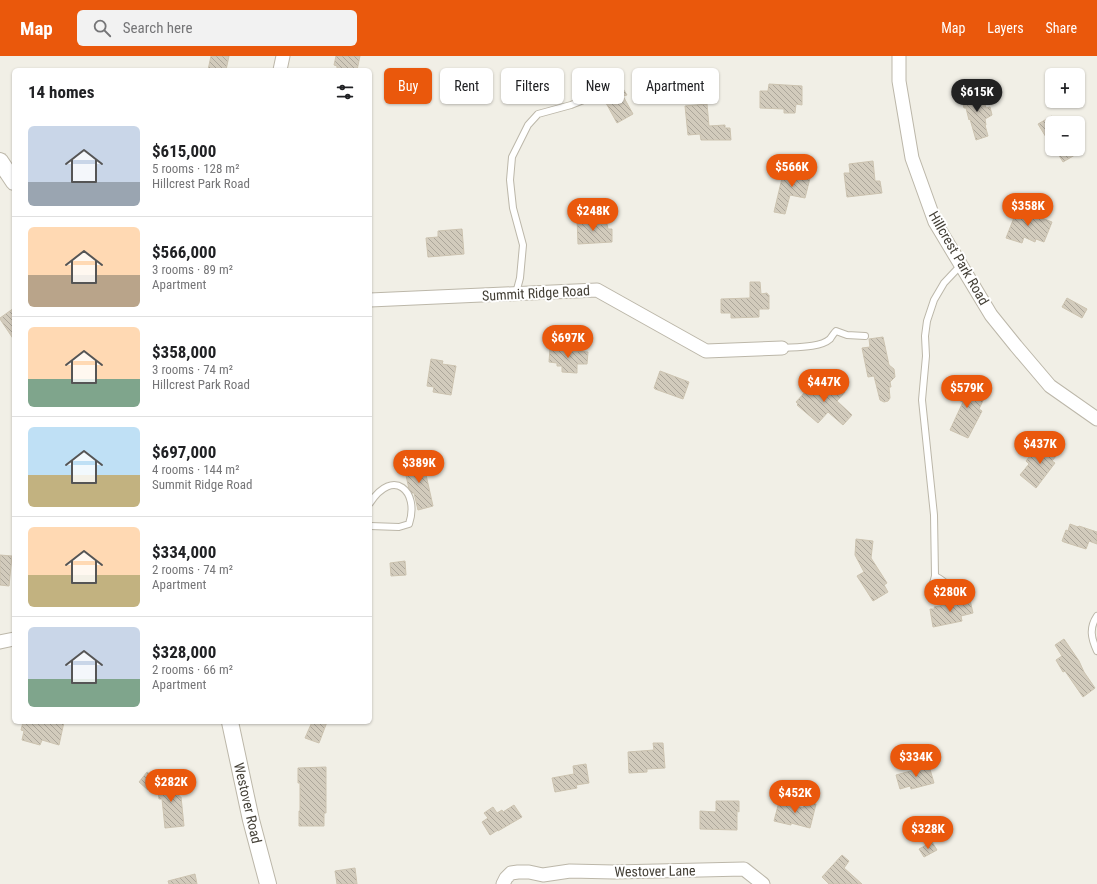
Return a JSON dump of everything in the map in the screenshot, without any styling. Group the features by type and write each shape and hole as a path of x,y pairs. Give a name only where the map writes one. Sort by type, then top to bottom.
{"street":[{"path":"280,68 282,56"},
{"name":"Hillcrest Park Road","path":"899,56 899,81 912,158 935,222 992,315 1050,386 1097,419"},
{"path":"0,161 12,179"},
{"name":"Summit Ridge Road","path":"372,300 597,290 706,351 782,348"},
{"path":"0,642 12,639"},
{"name":"Westover Road","path":"230,724 251,820 268,884"},
{"name":"Westover Lane","path":"503,884 506,878 512,873 518,872 529,872 542,880 570,871 614,872 744,869 763,884"}],"lane":[{"path":"516,293 520,278 523,245 513,208 511,194 510,180 512,157 528,125 538,114 573,104"},
{"path":"935,576 934,515 922,400 926,356 925,336 927,321 934,300 944,283 961,265"},
{"path":"782,348 825,342 830,339 836,331 847,335 865,336"},
{"path":"372,500 384,487 392,484 399,486 407,492 412,506 412,516 409,524 399,527 372,526"},
{"path":"1097,616 1091,632 1097,651"}],"building":[{"path":"211,56 229,56 226,68 208,68"},
{"path":"336,56 360,56 357,68 337,68 337,66 334,65"},
{"path":"769,84 802,86 802,105 796,104 795,113 784,113 784,109 760,108 760,91 768,91"},
{"path":"981,91 986,108 990,107 992,115 985,119 988,136 976,140 961,96"},
{"path":"624,98 633,114 617,123 607,104 624,104"},
{"path":"707,104 709,126 725,125 725,128 730,128 731,140 701,140 700,134 688,135 685,106"},
{"path":"1045,120 1045,136 1038,124"},
{"path":"1059,156 1073,156 1063,162"},
{"path":"873,161 875,181 880,181 882,193 847,197 844,173 850,173 849,164"},
{"path":"789,167 811,174 805,198 790,195 785,214 774,212 783,174 786,174"},
{"path":"1026,207 1031,209 1034,215 1052,222 1044,242 1036,239 1035,242 1024,237 1022,243 1006,238 1017,210"},
{"path":"577,218 590,218 591,225 607,224 608,229 612,229 612,242 578,244"},
{"path":"462,229 464,254 428,257 426,238 438,237 438,231"},
{"path":"750,282 760,282 761,294 767,293 769,295 769,309 759,309 759,317 731,318 731,313 721,313 721,299 750,298"},
{"path":"1067,298 1087,309 1082,318 1062,307"},
{"path":"12,309 12,337 0,319"},
{"path":"883,337 889,365 894,369 895,377 890,382 890,398 888,401 884,402 880,400 874,376 868,377 862,348 870,347 869,339"},
{"path":"561,345 564,349 571,349 571,351 588,352 587,364 577,364 577,373 562,372 562,366 557,366 557,363 549,362 550,348 557,348"},
{"path":"431,359 443,361 442,364 456,366 451,395 433,392 434,387 427,386"},
{"path":"660,371 689,382 683,399 654,388"},
{"path":"816,380 821,384 825,384 832,390 837,384 845,392 837,401 852,415 843,425 828,412 818,423 797,405 798,404 796,402"},
{"path":"959,381 986,394 979,409 982,411 968,438 950,430 963,402 952,397"},
{"path":"1050,443 1060,451 1052,461 1055,463 1036,488 1020,475 1029,464 1026,461 1036,448 1042,453"},
{"path":"422,457 433,506 418,510 414,493 412,493 409,489 405,471 408,470 407,463"},
{"path":"1070,524 1097,532 1097,544 1089,541 1086,549 1062,541"},
{"path":"856,539 873,541 871,558 887,583 884,585 888,592 873,601 857,576 864,572 855,555"},
{"path":"0,555 12,556 9,586 0,585"},
{"path":"405,561 406,575 391,576 390,563"},
{"path":"970,600 973,613 961,616 962,621 933,627 930,609"},
{"path":"1064,639 1095,688 1083,697 1065,671 1063,672 1056,660 1062,656 1055,645"},
{"path":"22,724 64,724 59,745 42,740 40,745 22,740 24,731 21,730"},
{"path":"311,724 326,724 319,743 305,738"},
{"path":"653,743 663,743 665,768 647,769 647,772 629,773 628,752 654,750"},
{"path":"586,764 589,783 576,785 577,788 555,792 552,778 574,774 573,766"},
{"path":"929,766 934,783 911,789 910,786 900,789 896,775"},
{"path":"326,767 326,813 324,813 324,826 299,826 300,783 298,783 298,768"},
{"path":"147,772 157,779 148,790 139,782"},
{"path":"178,779 179,797 181,797 184,826 165,828 162,799 159,799 157,781"},
{"path":"716,801 739,801 739,812 737,811 737,830 700,829 700,811 716,812"},
{"path":"779,802 803,808 805,802 816,804 810,828 791,823 791,825 774,821"},
{"path":"514,805 522,817 490,835 482,822 488,818 484,813 493,807 497,813 502,810 503,812"},
{"path":"932,842 937,850 924,857 919,849"},
{"path":"842,855 849,861 844,868 862,884 829,884 822,877"},
{"path":"355,868 357,884 337,884 335,871"},
{"path":"195,874 197,884 169,884 168,881"}]}
